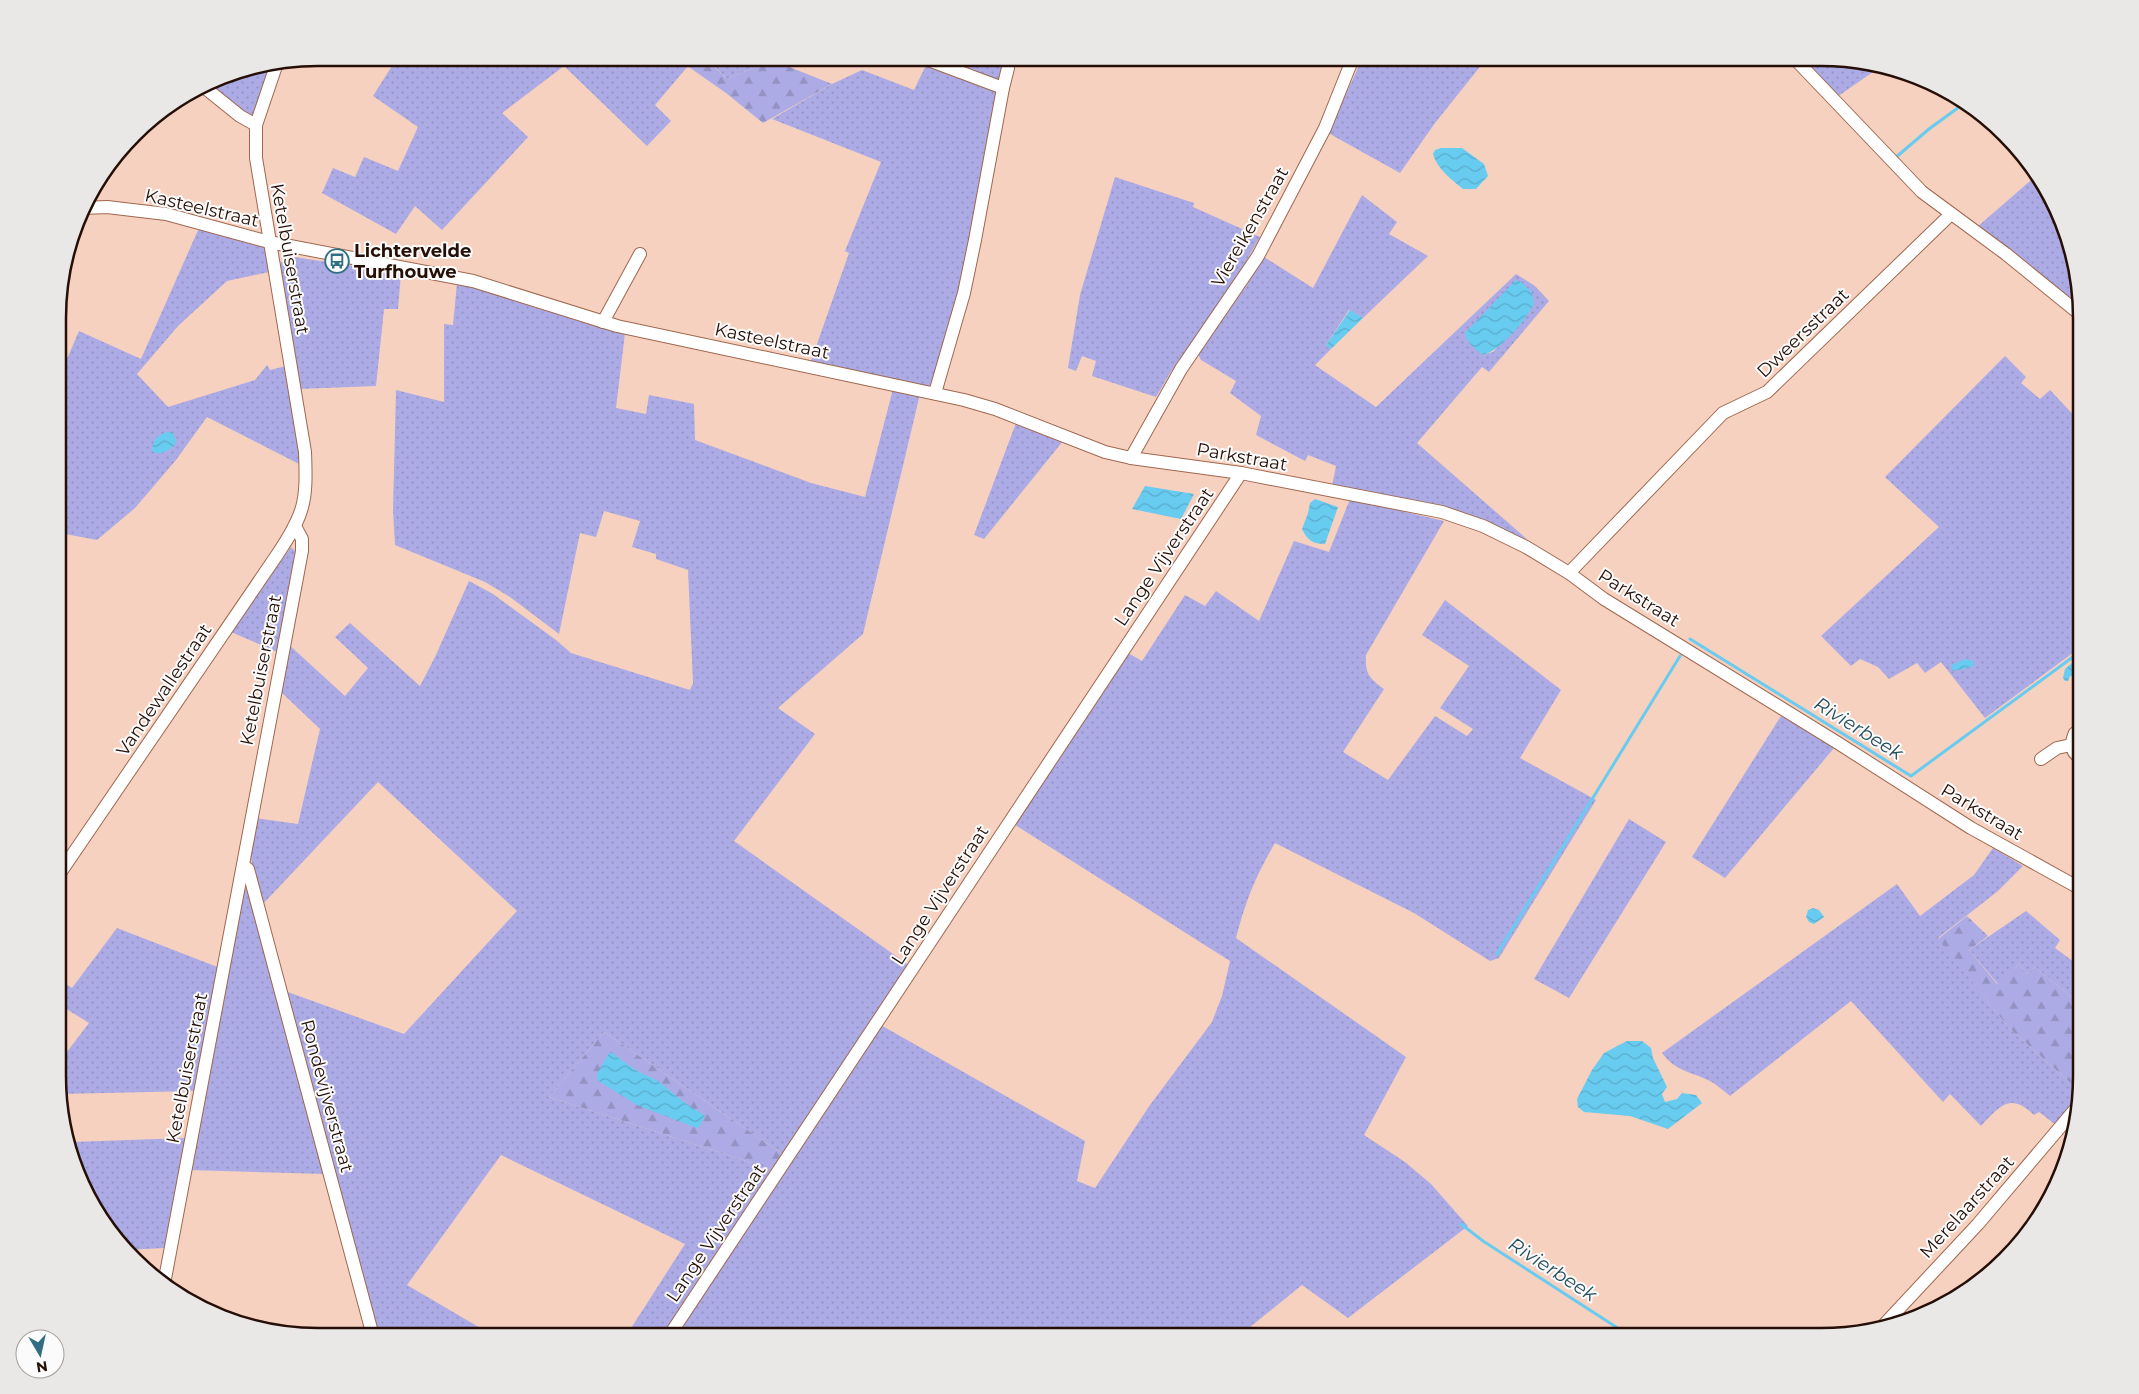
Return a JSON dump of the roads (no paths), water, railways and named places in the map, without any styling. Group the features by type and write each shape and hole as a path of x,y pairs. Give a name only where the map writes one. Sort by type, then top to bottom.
{"street":[{"path":"944,66 1002,88"},
{"name":"Viereikenstraat","path":"1131,458 1181,369 1258,256 1325,128 1350,66"},
{"path":"1802,66 1922,192 2006,254 2072,308"},
{"path":"935,392 966,284 1002,88 1008,68"},
{"name":"Ketelbuiserstraat","path":"165,1276 302,551 302,539 295,526 301,515 306,490 305,452 256,158 256,125 275,70"},
{"path":"209,91 240,116 256,125"},
{"name":"Kasteelstraat","path":"92,208 107,207 166,214 269,242 473,282 603,322 935,392 995,409 1105,452 1131,458"},
{"name":"Dweersstraat","path":"1569,573 1723,413 1767,392 1951,214"},
{"path":"603,322 640,254"},
{"name":"Parkstraat","path":"1131,458 1241,473 1442,512 1483,526 1526,547 1569,573 1604,599 1830,738 1971,828 2073,884"},
{"name":"Lange Vijverstraat","path":"674,1328 1241,473"},
{"name":"Vandewallestraat","path":"66,864 295,526"},
{"path":"2073,739 2071,745 2073,750"},
{"path":"2041,759 2057,748 2071,745"},
{"name":"Rondevijverstraat","path":"244,866 248,868 371,1328"},
{"name":"Merelaarstraat","path":"1889,1318 1978,1224 2070,1116"}],"water":[{"path":"1441,148 1462,148 1484,164 1488,176 1476,189 1463,189 1445,174 1438,165 1433,154 1435,150"},
{"path":"1515,281 1520,281 1531,291 1534,304 1525,318 1505,341 1483,355 1469,343 1465,333"},
{"path":"1350,310 1363,318 1331,349 1326,345"},
{"path":"172,432 176,440 175,445 161,453 152,451 156,438"},
{"path":"1145,486 1194,494 1181,519 1132,509"},
{"path":"1315,499 1338,507 1325,544 1311,541 1302,529 1310,503"},
{"path":"1965,659 1973,661 1972,667 1953,671 1951,665"},
{"path":"2073,663 2073,676 2070,676 2068,681 2065,681 2063,678 2065,669"},
{"path":"1813,908 1819,910 1824,917 1814,924 1809,922 1806,917 1808,910"},
{"path":"1627,1041 1642,1041 1651,1048 1653,1058 1667,1087 1662,1094 1665,1102 1677,1099 1682,1093 1696,1095 1702,1103 1668,1129 1630,1116 1584,1112 1578,1107 1577,1099 1592,1070 1604,1053"},
{"path":"609,1053 612,1053 637,1071 658,1081 685,1103 705,1116 699,1127 697,1128 637,1105 597,1080 597,1074"}],"waterway":[{"path":"1895,158 1929,129 1959,107"},
{"name":"Rivierbeek","path":"1690,639 1911,776 2073,657"},
{"name":"Rivierbeek","path":"1497,954 1680,656"},
{"name":"Rivierbeek","path":"1461,1224 1483,1241 1618,1328"}],"place":[{"name":"Lichtervelde Turfhouwe","path":"337,261"}]}
